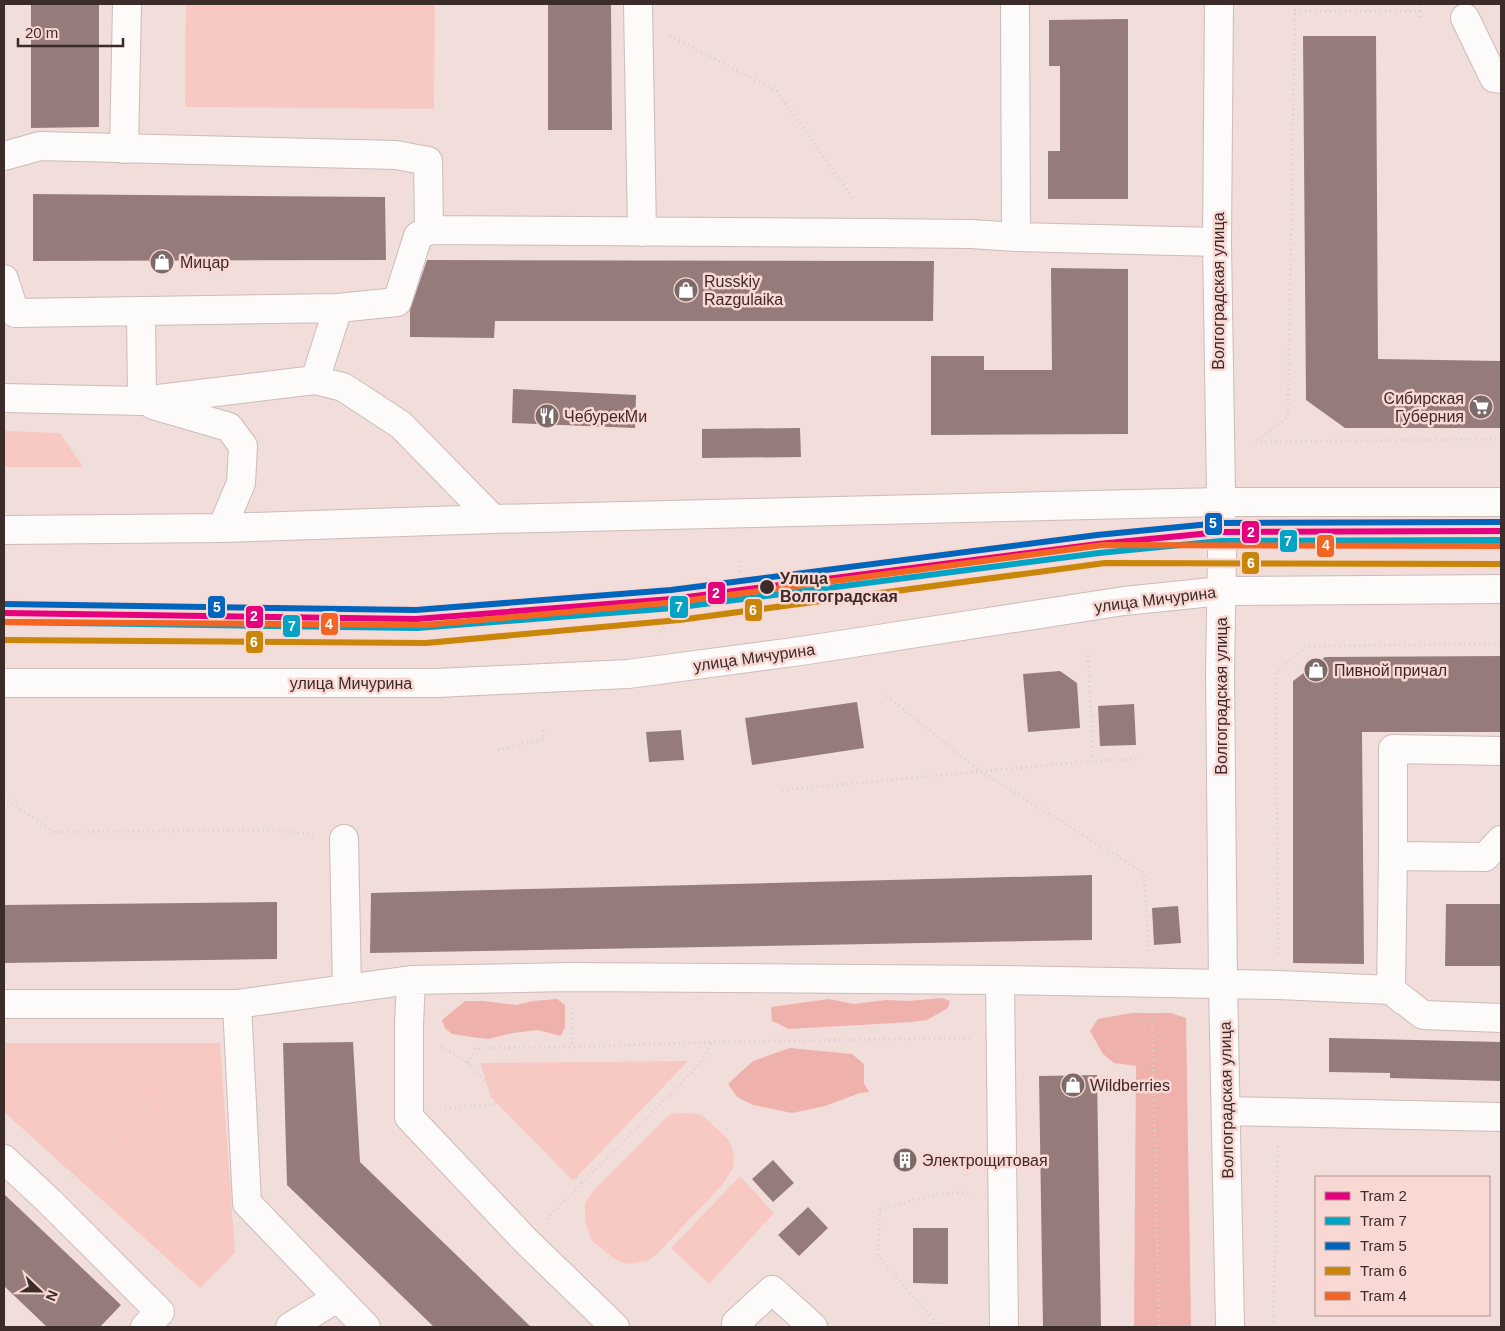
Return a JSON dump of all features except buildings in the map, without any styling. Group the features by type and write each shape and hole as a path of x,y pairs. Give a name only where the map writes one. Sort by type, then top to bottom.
{"main road":[{"path":"124,148 127,4"},
{"path":"638,4 642,232"},
{"path":"1015,4 1016,237"},
{"name":"Волгоградская улица","path":"1219,4 1217,242 1222,591 1220,682 1223,985 1230,1327"},
{"path":"1465,18 1494,78 1501,79"},
{"path":"4,156 40,146 396,155 428,161 429,230"},
{"path":"4,278 15,313 338,308 397,302 418,236 429,230 971,234 1016,237 1217,242"},
{"path":"315,380 338,308"},
{"path":"141,312 142,401"},
{"path":"4,398 142,401 315,380 343,387 401,425 493,519"},
{"path":"142,401 229,427 242,446 241,483 222,528"},
{"path":"4,530 222,528 493,519 1220,502 1501,502"},
{"name":"улица Мичурина","path":"4,683 437,683 628,674 801,651 1124,601 1222,591 1501,589"},
{"path":"1391,990 1393,749 1501,751"},
{"path":"344,839 347,989"},
{"path":"1393,856 1485,857 1501,840"},
{"path":"4,1004 236,1004 411,980 571,977 1000,980 1279,985 1391,990 1423,1016 1501,1018"},
{"path":"411,980 409,1117 525,1240 615,1327"},
{"path":"1000,980 999,1037 1004,1327"},
{"path":"236,1004 247,1203 366,1327"},
{"path":"1227,1111 1501,1117"},
{"path":"4,1159 48,1200 160,1312 145,1327"},
{"path":"741,1327 736,1323 772,1290 813,1327"},
{"path":"290,1327 337,1298"}],"path":[{"path":"1295,4 1288,417 1255,442 1501,439"},
{"path":"1419,21 1420,4"},
{"path":"1295,11 1420,11"},
{"path":"664,32 777,91 877,233"},
{"path":"739,561 740,576"},
{"path":"660,632 709,575"},
{"path":"1279,985 1276,672 1306,646 1501,644"},
{"path":"1088,651 1093,761"},
{"path":"887,696 980,771 1144,873 1152,983 1159,1327"},
{"path":"498,750 544,739 543,728"},
{"path":"782,790 1093,761 1138,759"},
{"path":"4,796 53,832 276,830 344,839"},
{"path":"571,977 572,1047"},
{"path":"409,1025 468,1063 583,1184"},
{"path":"468,1063 476,1048 999,1037"},
{"path":"525,1240 583,1184 700,1064 712,1042"},
{"path":"48,1200 162,1093 238,1043"},
{"path":"409,1117 465,1106 507,1104"},
{"path":"1273,1327 1278,1112"},
{"path":"940,1327 878,1256 880,1210 935,1194 1002,1190"}],"shaded area":[{"path":"186,4 435,4 434,109 185,107"},
{"path":"4,431 60,433 83,467 4,467"},
{"path":"942,998 950,1001 948,1008 927,1020 789,1029 772,1021 771,1007 829,999 854,1004 886,1000 908,1001"},
{"path":"557,999 565,1005 565,1027 561,1036 538,1030 488,1039 472,1037 452,1034 445,1028 442,1020 465,1001 516,1005"},
{"path":"1132,1013 1171,1013 1186,1018 1191,1327 1134,1327 1136,1066 1114,1063 1103,1054 1090,1031 1098,1019"},
{"path":"4,1043 220,1043 235,1253 200,1288 4,1112"},
{"path":"790,1048 852,1054 864,1064 864,1083 869,1092 860,1093 825,1106 792,1113 753,1105 737,1097 728,1084 753,1061"},
{"path":"688,1061 573,1181 491,1097 480,1063"},
{"path":"687,1113 702,1115 729,1140 734,1153 733,1168 723,1184 657,1254 647,1261 628,1264 616,1260 592,1241 585,1222 585,1203 593,1191 670,1114"},
{"path":"740,1176 774,1213 709,1284 671,1248"}],"tram line":[{"name":"5","path":"4,604 416,610 671,590 1097,535 1220,523 1501,522"},
{"name":"2","path":"4,613 416,619 672,599 1098,544 1221,532 1501,531"},
{"name":"7","path":"4,622 417,628 673,608 1099,553 1221,541 1501,540"},
{"name":"4","path":"4,622 425,625 677,602 1103,545 1501,546"},
{"name":"6","path":"4,640 426,643 679,620 1105,563 1501,564"}],"place":[{"name":"Мицар","path":"162,262"},
{"name":"Russkiy Razgulaika","path":"686,290"},
{"name":"Сибирская Губерния","path":"1481,407"},
{"name":"ЧебурекМи","path":"547,416"},
{"name":"Улица Волгоградская","path":"767,587"},
{"name":"Пивной причал","path":"1316,670"},
{"name":"Wildberries","path":"1073,1085"},
{"name":"Электрощитовая","path":"905,1160"}]}
